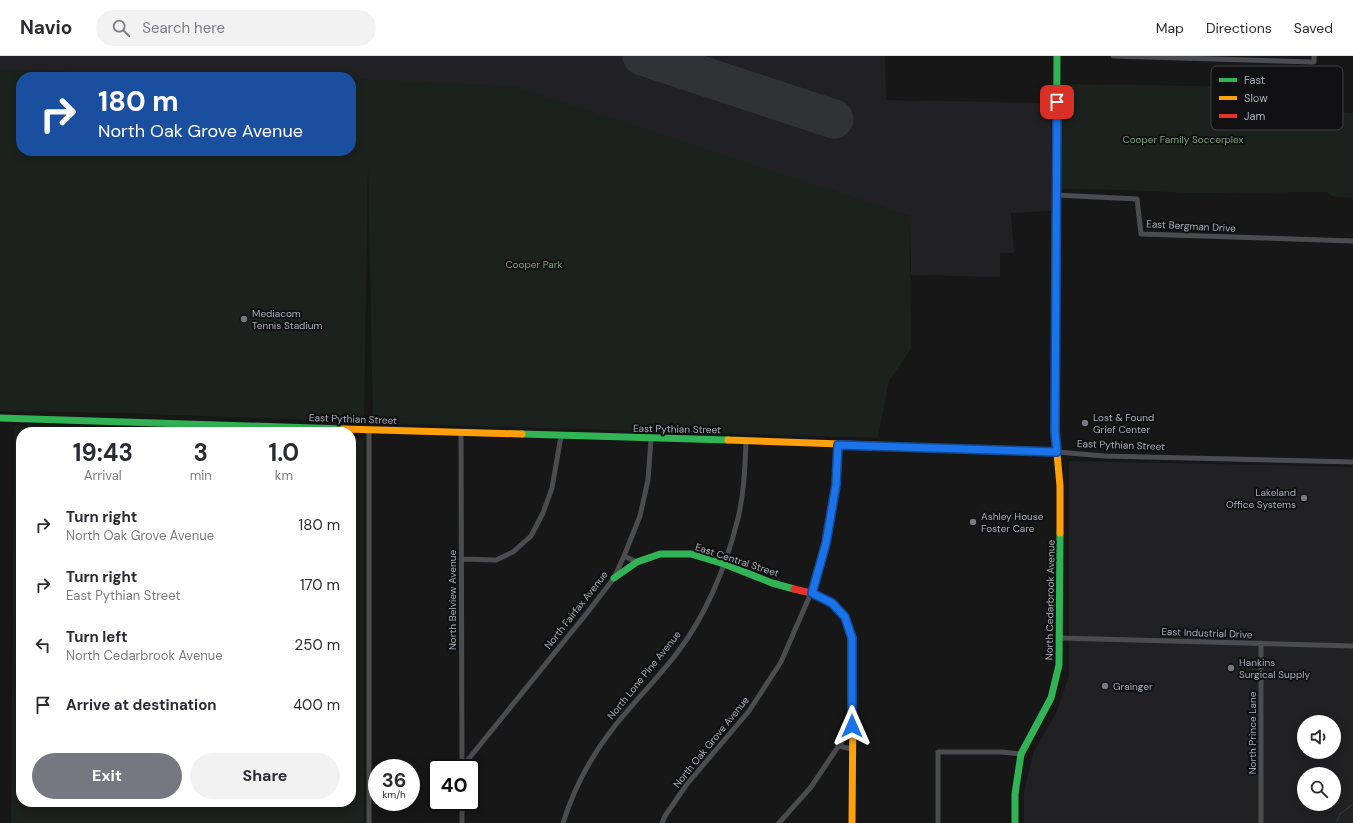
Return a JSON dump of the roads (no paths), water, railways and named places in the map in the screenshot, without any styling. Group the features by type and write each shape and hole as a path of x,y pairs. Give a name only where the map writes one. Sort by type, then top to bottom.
{"street":[{"name":"North Cedarbrook Avenue","path":"1015,823 1015,794 1021,754 1051,698 1059,664 1060,486 1055,432 1057,56"},
{"path":"1113,56 1314,62 1314,56"},
{"name":"East Bergman Drive","path":"1056,195 1137,199 1141,234 1353,241"},
{"name":"East Pythian Street","path":"0,418 277,427"},
{"name":"East Pythian Street","path":"356,430 746,441 1057,452 1104,456 1353,462"},
{"path":"369,430 369,823"},
{"name":"North Belview Avenue","path":"461,433 462,759"},
{"path":"461,559 496,560 513,552 531,536 543,513 552,488 561,436"},
{"name":"North Fairfax Avenue","path":"469,759 614,578 640,516 648,480 652,439"},
{"name":"North Lone Pine Avenue","path":"563,823 569,804 589,763 614,727 678,652 702,615 724,564 737,522 744,475 746,441"},
{"name":"North Oak Grove Avenue","path":"662,823 665,816 687,784 750,711 781,662 812,593 826,543 836,485 838,445"},
{"name":"East Central Street","path":"614,578 637,562 660,554 691,554 724,564 772,583 812,593 832,603 845,617 852,638 852,823"},
{"path":"624,556 637,562"},
{"name":"East Industrial Drive","path":"1060,638 1353,646"},
{"name":"North Prince Lane","path":"1261,643 1261,823"},
{"path":"779,823 811,786 852,726"},
{"path":"839,746 852,749"},
{"path":"938,823 938,752 1002,752 1021,754"},
{"path":"462,811 462,823"}],"waterway":[{"path":"1336,823 1340,814 1353,804"}],"place":[{"name":"Mediacom Tennis Stadium","path":"244,319"},
{"name":"Lost & Found Grief Center","path":"1085,423"},
{"name":"Lakeland Office Systems","path":"1304,498"},
{"name":"Ashley House Foster Care","path":"973,522"},
{"name":"Hankins Surgical Supply","path":"1231,668"},
{"name":"Grainger","path":"1105,686"}],"park label":[{"name":"Cooper Family Soccerplex","path":"1183,139"},
{"name":"Cooper Park","path":"534,264"}]}
